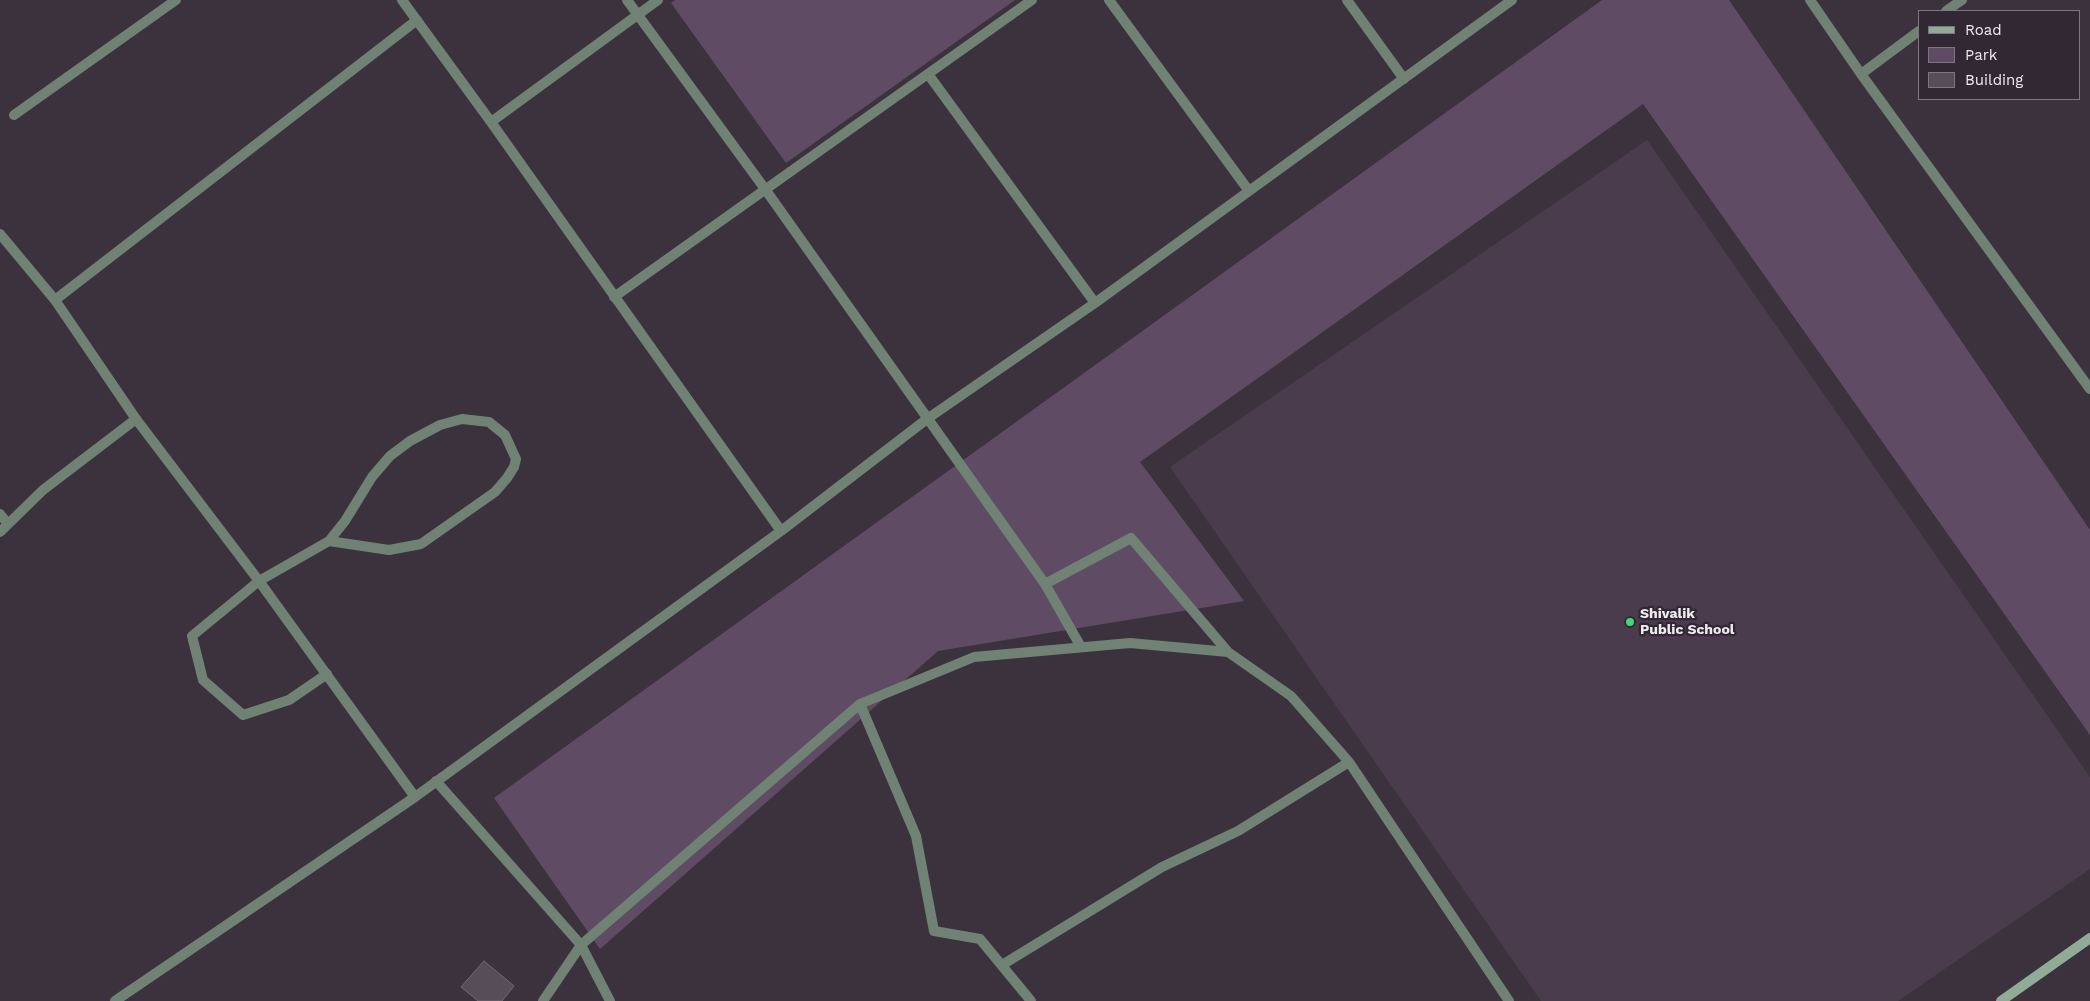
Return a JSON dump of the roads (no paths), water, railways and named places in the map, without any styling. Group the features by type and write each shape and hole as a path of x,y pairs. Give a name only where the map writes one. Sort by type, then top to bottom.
{"street":[{"path":"14,115 176,0"},
{"path":"402,0 491,122 781,531"},
{"path":"627,0 765,189 926,419 1045,584 1081,647"},
{"path":"491,122 658,0"},
{"path":"614,297 1032,0"},
{"path":"1109,0 1249,191"},
{"path":"1347,0 1404,79"},
{"path":"115,1001 436,782 781,531 926,419 1095,303 1512,0"},
{"path":"1810,0 1861,74 2090,389"},
{"path":"1947,10 1962,0"},
{"path":"55,300 417,20"},
{"path":"1861,74 1918,33"},
{"path":"928,74 1095,303"},
{"path":"0,234 55,300 136,419 260,581 415,797"},
{"path":"0,514 4,528 44,490 136,419"},
{"path":"327,674 289,700 243,715 203,680 192,636 260,581 329,541 345,521 372,477 390,456 410,441 440,426 462,419 489,422 505,435 516,459 514,467 507,478 494,492 421,544 389,550 329,541"},
{"path":"1045,584 1131,538 1228,652 1291,696 1348,762 1509,1001"},
{"path":"543,1001 581,945 860,704 974,657 1130,643 1228,652"},
{"path":"860,704 916,836 934,930 980,939 1032,1001"},
{"path":"1002,965 1162,867 1238,831 1348,762"},
{"path":"436,782 581,945 610,1001"},
{"path":"2002,1001 2090,938"}],"place":[{"name":"Shivalik Public School","path":"1630,622"}]}
